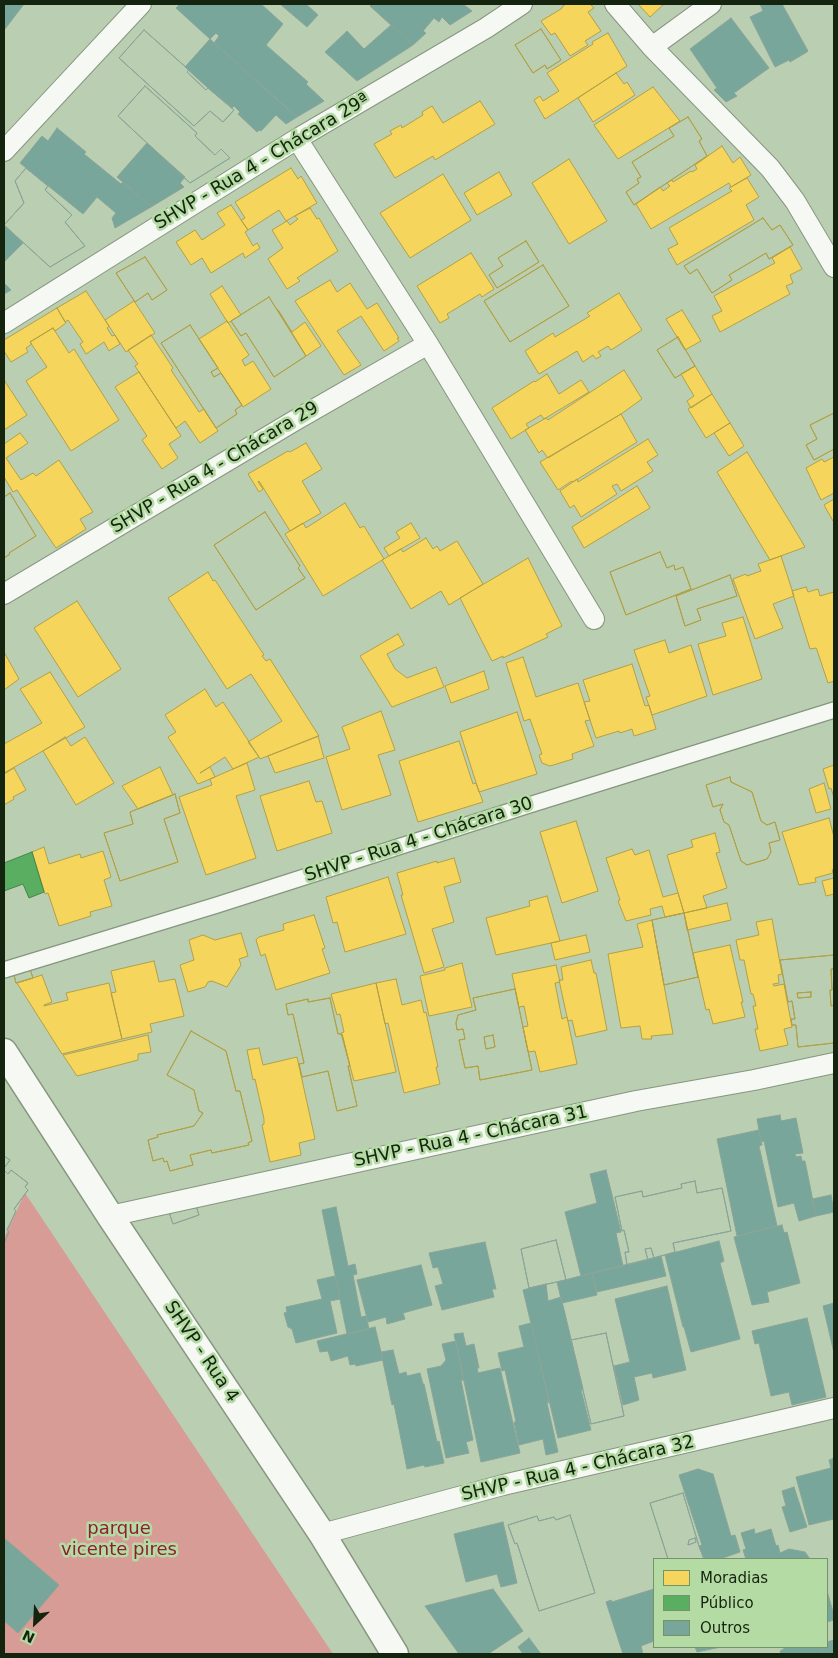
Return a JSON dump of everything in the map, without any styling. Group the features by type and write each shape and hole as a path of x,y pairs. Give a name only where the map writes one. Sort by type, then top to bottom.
{"street":[{"path":"4,151 141,4"},
{"name":"SHVP - Rua 4 - Chácara 29ª","path":"4,323 297,139 486,28 522,4"},
{"path":"615,4 652,47 770,168 795,201 834,266"},
{"path":"652,47 711,4"},
{"path":"297,139 428,344 594,619"},
{"name":"SHVP - Rua 4 - Chácara 29","path":"4,594 294,421 428,344"},
{"name":"SHVP - Rua 4 - Chácara 30","path":"4,970 217,905 834,710"},
{"name":"SHVP - Rua 4","path":"4,1052 110,1216 322,1534 395,1654"},
{"name":"SHVP - Rua 4 - Chácara 31","path":"110,1216 636,1101 754,1080 834,1063"},
{"name":"SHVP - Rua 4 - Chácara 32","path":"322,1534 504,1485 834,1408"}],"green space":[{"name":"parque vicente pires","path":"25,1193 333,1654 4,1654 4,1238"}],"building: Moradias":[{"path":"565,4 590,4 594,8 588,12 601,31 585,41 588,45 570,56 555,33 551,35 541,21 561,9"},
{"path":"638,4 664,4 650,17"},
{"path":"541,29 561,60 547,69 545,65 533,73 515,45"},
{"path":"541,29 561,60 547,69 545,65 533,73 515,45"},
{"path":"608,33 627,66 545,119 534,100 540,96 543,101 559,91 547,73"},
{"path":"616,73 624,84 627,82 635,95 593,122 578,98"},
{"path":"653,87 680,121 618,159 594,125"},
{"path":"480,101 495,124 435,160 433,156 395,178 374,144 392,134 390,131 401,125 402,128 423,115 422,112 432,106 443,123"},
{"path":"688,117 702,139 699,141 707,156 634,205 626,192 639,183 637,179 641,177 632,162 674,136 669,128"},
{"path":"688,117 702,139 699,141 707,156 634,205 626,192 639,183 637,179 641,177 632,162 674,136 669,128"},
{"path":"722,146 733,163 740,157 751,175 731,187 729,183 651,229 636,204 660,187 663,191 670,186 667,183 672,180 673,182 697,169 695,165"},
{"path":"569,159 607,221 569,244 532,183"},
{"path":"291,168 298,179 301,176 317,203 286,221 279,210 248,230 241,220 245,218 235,202"},
{"path":"499,172 512,195 477,215 464,193"},
{"path":"443,174 471,220 410,258 380,213"},
{"path":"747,178 759,197 746,205 754,220 677,265 668,249 678,244 669,228 732,191 729,188"},
{"path":"231,205 248,230 245,232 253,246 257,243 260,248 245,258 243,253 211,273 202,258 191,265 176,242 195,230 202,240 225,225 217,213"},
{"path":"310,208 317,219 319,218 338,251 297,278 300,281 287,289 268,259 283,248 272,230 287,221 290,225 298,219 295,216"},
{"path":"763,218 772,230 780,225 793,245 769,259 766,253 729,275 732,280 712,293 697,269 690,274 684,266"},
{"path":"763,218 772,230 780,225 793,245 769,259 766,253 729,275 732,280 712,293 697,269 690,274 684,266"},
{"path":"526,241 539,262 497,288 489,275 503,266 498,258"},
{"path":"526,241 539,262 497,288 489,275 503,266 498,258"},
{"path":"790,247 802,269 790,275 793,283 786,286 790,294 720,332 712,316 722,311 714,296 775,263 772,258"},
{"path":"471,253 494,289 482,297 480,294 447,314 449,318 440,323 417,286"},
{"path":"145,257 167,290 152,300 148,293 135,302 116,273"},
{"path":"145,257 167,290 152,300 148,293 135,302 116,273"},
{"path":"543,265 569,306 510,342 484,301"},
{"path":"543,265 569,306 510,342 484,301"},
{"path":"330,280 337,292 350,283 367,309 377,303 399,338 397,338 399,341 384,351 361,316 337,331 361,365 344,375 295,301"},
{"path":"222,286 241,315 228,323 210,294"},
{"path":"86,291 109,326 107,328 112,336 115,335 120,344 109,351 104,342 86,354 80,344 83,342 68,320 65,322 57,308"},
{"path":"619,293 642,330 611,350 608,346 598,352 601,356 596,359 593,355 583,362 577,351 539,374 525,351 553,333 555,337 590,316 587,313"},
{"path":"269,297 306,356 274,377 246,333 241,336 231,321"},
{"path":"269,297 306,356 274,377 246,333 241,336 231,321"},
{"path":"134,301 155,333 126,352 105,320"},
{"path":"57,308 66,323 55,331 53,328 30,342 32,344 26,348 28,352 11,362 4,351 4,340"},
{"path":"278,310 292,332 305,322 321,346 306,356"},
{"path":"682,310 701,341 685,350 666,319"},
{"path":"227,321 249,355 242,360 245,366 253,361 271,389 243,407 199,339"},
{"path":"190,325 218,368 211,372 214,377 221,373 242,405 235,410 237,414 216,428 161,343"},
{"path":"190,325 218,368 211,372 214,377 221,373 242,405 235,410 237,414 216,428 161,343"},
{"path":"53,328 69,353 74,349 119,420 71,451 26,381 47,367 30,342"},
{"path":"151,335 173,368 171,370 199,412 204,409 218,431 200,443 185,421 176,428 135,366 138,364 128,350"},
{"path":"678,337 695,366 675,378 657,350"},
{"path":"678,337 695,366 675,378 657,350"},
{"path":"695,366 712,394 691,408 687,401 694,396 681,374"},
{"path":"624,370 642,399 621,414 548,458 542,450 539,453 525,430 546,418 548,420"},
{"path":"139,372 181,436 169,444 178,458 162,469 142,440 147,436 115,387"},
{"path":"547,374 559,394 581,380 589,392 544,419 541,415 526,424 529,428 511,439 492,408"},
{"path":"4,380 27,415 4,430"},
{"path":"712,394 730,423 706,438 688,409"},
{"path":"834,413 834,449 814,460 806,445 817,439 810,425"},
{"path":"834,413 834,449 814,460 806,445 817,439 810,425"},
{"path":"621,414 637,442 558,490 540,462"},
{"path":"730,423 744,446 729,456 714,433"},
{"path":"20,433 28,443 6,458 21,480 33,473 36,476 59,460 93,512 80,519 86,529 56,548 17,490 13,492 4,477 4,444"},
{"path":"648,439 658,455 647,462 653,471 621,491 617,484 612,486 617,494 581,517 574,505 570,508 560,491 577,479 578,482"},
{"path":"306,443 322,469 302,481 321,513 290,531 259,481 263,489 259,492 248,474"},
{"path":"747,452 805,547 770,560 717,472"},
{"path":"834,457 834,493 821,500 806,468 822,459 824,462"},
{"path":"637,486 650,508 584,548 572,527"},
{"path":"10,493 36,536 4,558 4,497"},
{"path":"10,493 36,536 4,558 4,497"},
{"path":"834,499 834,521 833,521 824,505"},
{"path":"345,503 360,528 364,526 384,559 323,596 285,534 303,523 306,528"},
{"path":"265,512 300,566 298,568 305,578 256,610 214,545"},
{"path":"265,512 300,566 298,568 305,578 256,610 214,545"},
{"path":"411,523 420,538 389,556 384,548 400,538 396,532"},
{"path":"426,538 433,549 437,546 440,551 457,541 483,584 449,605 441,591 411,609 382,560 401,549 403,552"},
{"path":"660,552 667,568 674,565 675,570 683,567 691,589 626,615 610,572"},
{"path":"660,552 667,568 674,565 675,570 683,567 691,589 626,615 610,572"},
{"path":"781,556 794,596 773,604 783,628 755,639 733,579 761,571 758,564"},
{"path":"528,558 562,626 546,634 548,637 503,658 503,656 492,661 460,598"},
{"path":"208,572 264,655 262,656 266,661 270,659 319,736 260,759 248,742 282,721 251,674 227,689 168,598"},
{"path":"730,575 737,596 697,609 701,620 685,626 676,596"},
{"path":"730,575 737,596 697,609 701,620 685,626 676,596"},
{"path":"806,587 808,592 818,589 820,596 834,592 834,681 828,683 816,648 810,649 792,591"},
{"path":"77,601 121,669 78,697 34,628"},
{"path":"743,617 762,679 713,695 698,644 726,636 722,623"},
{"path":"398,634 404,645 387,654 395,669 407,678 436,667 444,687 392,707 360,656"},
{"path":"665,640 669,653 691,645 707,696 652,715 646,697 650,696 634,650"},
{"path":"4,652 19,679 4,690"},
{"path":"523,657 536,697 578,683 590,720 585,721 594,746 572,754 573,759 550,766 542,763 539,755 542,754 530,719 524,721 506,663"},
{"path":"632,664 645,706 649,705 656,729 634,736 632,729 596,738 584,702 590,701 583,680"},
{"path":"484,671 489,689 451,703 445,686"},
{"path":"50,672 85,727 4,773 4,744 42,723 20,689"},
{"path":"205,689 216,707 223,702 259,757 233,769 225,757 200,773 210,767 215,777 198,784 168,737 176,732 165,715"},
{"path":"381,711 395,750 378,755 391,795 342,810 326,757 350,749 342,727"},
{"path":"517,712 537,774 479,792 460,732"},
{"path":"318,736 324,758 275,773 268,756"},
{"path":"65,737 71,746 85,737 114,783 76,805 43,751"},
{"path":"459,741 473,784 476,783 483,802 418,822 399,761"},
{"path":"247,763 255,790 236,796 256,858 206,875 179,797 212,785 210,779"},
{"path":"834,765 834,798 823,769"},
{"path":"160,767 173,795 138,809 122,786"},
{"path":"14,768 26,790 13,797 14,799 4,805 4,774"},
{"path":"730,777 731,782 752,792 761,821 767,825 775,822 780,840 769,843 771,852 767,859 747,865 741,861 729,825 724,822 720,810 723,804 713,807 706,785"},
{"path":"730,777 731,782 752,792 761,821 767,825 775,822 780,840 769,843 771,852 767,859 747,865 741,861 729,825 724,822 720,810 723,804 713,807 706,785"},
{"path":"309,781 316,802 322,801 332,833 277,851 260,796"},
{"path":"824,783 831,809 816,813 809,789"},
{"path":"175,794 180,813 164,819 178,862 120,881 104,833 133,824 130,812"},
{"path":"175,794 180,813 164,819 178,862 120,881 104,833 133,824 130,812"},
{"path":"829,818 834,837 833,873 815,878 816,882 799,885 782,832"},
{"path":"576,821 598,891 562,903 540,832"},
{"path":"715,833 720,852 716,853 727,888 703,896 707,908 684,913 667,855 693,847 691,840"},
{"path":"44,847 49,864 80,854 81,858 103,851 111,877 104,880 112,906 90,912 91,916 59,926 48,893 45,894 32,852"},
{"path":"632,849 635,855 649,850 663,897 678,893 684,913 665,917 662,906 650,909 651,915 626,921 618,901 620,900 606,858"},
{"path":"454,858 461,882 444,887 454,922 432,929 444,967 424,973 401,895 403,895 397,873"},
{"path":"388,877 406,934 345,952 337,922 333,923 326,897"},
{"path":"834,878 834,894 826,896 822,881"},
{"path":"547,896 560,941 496,955 486,918 530,906 529,901"},
{"path":"727,903 731,920 687,930 684,913"},
{"path":"684,913 698,977 664,985 652,920"},
{"path":"684,913 698,977 664,985 652,920"},
{"path":"314,915 325,948 322,949 330,973 276,990 265,954 261,956 256,940 259,937 284,930 283,924"},
{"path":"772,919 782,974 778,975 779,983 773,984 774,986 784,984 792,1027 784,1029 788,1045 760,1051 755,1029 758,1029 753,1006 756,1006 753,994 751,994 744,960 740,960 736,940 759,935 756,922"},
{"path":"652,920 673,1034 651,1036 652,1039 642,1039 640,1026 621,1028 608,954 643,947 637,924"},
{"path":"241,933 248,956 239,959 241,965 227,987 212,981 208,982 205,987 188,992 180,965 194,960 189,940 203,935 215,940"},
{"path":"586,935 590,952 555,960 551,943"},
{"path":"730,945 745,1017 713,1024 709,1009 706,1010 693,953"},
{"path":"834,955 834,969 831,969 832,990 830,990 831,1006 834,1005 834,1043 798,1047 796,1025 792,1025 791,1019 795,1019 792,1001 788,1002 780,960","holes":["811,992 811,997 798,998 797,993"]},
{"path":"834,955 834,969 831,969 832,990 830,990 831,1006 834,1005 834,1043 798,1047 796,1025 792,1025 791,1019 795,1019 792,1001 788,1002 780,960","holes":["811,992 811,997 798,998 797,993"]},
{"path":"591,960 594,973 596,973 607,1030 576,1037 572,1020 568,1021 559,980 563,980 561,967"},
{"path":"154,961 159,982 175,979 184,1016 150,1024 152,1032 122,1039 111,993 116,992 111,971"},
{"path":"28,963 33,978 16,983 14,975"},
{"path":"28,963 33,978 16,983 14,975"},
{"path":"462,963 472,1007 429,1016 420,976 445,970 445,968"},
{"path":"556,965 560,982 555,983 562,1019 567,1017 577,1064 540,1072 535,1051 528,1052 523,1027 528,1026 524,1006 519,1007 512,974"},
{"path":"42,975 52,1002 44,1006 68,1000 66,993 109,983 122,1039 62,1054 17,983"},
{"path":"396,979 402,1005 421,1000 424,1013 426,1012 440,1084 404,1093 388,1023 385,1024 376,983"},
{"path":"376,983 396,1072 354,1081 341,1033 344,1032 340,1014 337,1015 331,994"},
{"path":"515,989 532,1070 480,1080 478,1066 465,1068 459,1040 465,1039 463,1029 457,1030 456,1023 458,1015 476,1010 473,998","holes":["493,1035 495,1047 486,1049 484,1037"]},
{"path":"515,989 532,1070 480,1080 478,1066 465,1068 459,1040 465,1039 463,1029 457,1030 456,1023 458,1015 476,1010 473,998","holes":["493,1035 495,1047 486,1049 484,1037"]},
{"path":"330,998 338,1034 342,1034 350,1066 348,1066 357,1106 337,1111 328,1071 302,1077 299,1064 304,1063 293,1014 288,1015 286,1004 308,999 308,1002"},
{"path":"330,998 338,1034 342,1034 350,1066 348,1066 357,1106 337,1111 328,1071 302,1077 299,1064 304,1063 293,1014 288,1015 286,1004 308,999 308,1002"},
{"path":"191,1031 226,1051 236,1091 240,1091 252,1141 248,1143 249,1145 212,1153 211,1150 190,1155 193,1165 170,1171 167,1161 164,1162 163,1158 153,1161 148,1140 158,1137 157,1135 194,1126 203,1113 199,1111 194,1090 167,1075"},
{"path":"191,1031 226,1051 236,1091 240,1091 252,1141 248,1143 249,1145 212,1153 211,1150 190,1155 193,1165 170,1171 167,1161 164,1162 163,1158 153,1161 148,1140 158,1137 157,1135 194,1126 203,1113 199,1111 194,1090 167,1075"},
{"path":"148,1035 151,1052 138,1054 138,1060 77,1076 63,1055"},
{"path":"259,1048 263,1065 297,1057 315,1139 299,1143 301,1155 270,1162 262,1125 264,1124 264,1119 247,1050"}],"building: Público":[{"path":"32,852 44,892 29,898 23,884 4,891 4,863"}],"building: Outros":[{"path":"4,4 24,4 5,29 4,28"},
{"path":"180,4 261,4 283,24 266,45 308,82 306,84 324,101 297,117 214,43 219,36 216,33 210,39 176,8"},
{"path":"280,4 306,4 318,15 307,27"},
{"path":"372,4 463,4 472,11 450,25 442,17 439,22 434,18 423,31 426,33 413,45 370,6"},
{"path":"760,4 782,4 807,52 790,62 789,60 775,67 750,17 763,11"},
{"path":"731,18 769,68 734,93 737,96 726,102 714,90 717,88 690,49"},
{"path":"391,25 413,45 357,81 325,52 347,31 364,49"},
{"path":"144,30 189,70 187,72 206,90 208,88 234,110 223,122 210,111 194,126 119,58"},
{"path":"144,30 189,70 187,72 206,90 208,88 234,110 223,122 210,111 194,126 119,58"},
{"path":"210,39 297,117 286,124 276,115 261,131 257,132 238,114 240,112 234,106 232,108 185,67"},
{"path":"145,86 197,133 195,136 215,155 221,149 230,158 190,183 118,116"},
{"path":"145,86 197,133 195,136 215,155 221,149 230,158 190,183 118,116"},
{"path":"57,128 86,152 84,154 121,184 123,182 151,207 115,228 112,218 116,213 97,197 83,214 20,163 42,136 48,141"},
{"path":"147,143 185,177 180,183 184,187 151,207 117,177"},
{"path":"26,168 48,186 45,190 72,215 65,222 85,246 50,267 4,225 24,203 15,181"},
{"path":"26,168 48,186 45,190 72,215 65,222 85,246 50,267 4,225 24,203 15,181"},
{"path":"4,225 23,243 4,262"},
{"path":"4,283 11,290 4,294"},
{"path":"780,1115 781,1121 796,1118 803,1153 795,1154 796,1157 801,1156 802,1161 805,1161 816,1216 799,1221 794,1203 778,1207 764,1141 761,1142 757,1119"},
{"path":"759,1130 762,1145 759,1146 777,1226 737,1236 717,1139"},
{"path":"4,1156 10,1160 4,1168"},
{"path":"4,1156 10,1160 4,1168"},
{"path":"4,1170 8,1174 11,1170 28,1183 25,1187 28,1190 14,1209 16,1211 7,1230 9,1232 4,1243"},
{"path":"4,1170 8,1174 11,1170 28,1183 25,1187 28,1190 14,1209 16,1211 7,1230 9,1232 4,1243"},
{"path":"606,1170 621,1232 616,1233 623,1266 581,1276 565,1212 597,1203 590,1174"},
{"path":"695,1181 697,1193 722,1188 731,1231 673,1243 675,1252 654,1258 651,1248 645,1249 648,1260 627,1265 625,1252 629,1252 624,1230 622,1231 615,1197 642,1191 643,1197 682,1188 681,1184"},
{"path":"695,1181 697,1193 722,1188 731,1231 673,1243 675,1252 654,1258 651,1248 645,1249 648,1260 627,1265 625,1252 629,1252 624,1230 622,1231 615,1197 642,1191 643,1197 682,1188 681,1184"},
{"path":"831,1195 834,1212 816,1216 812,1199"},
{"path":"195,1203 199,1215 173,1224 169,1212"},
{"path":"195,1203 199,1215 173,1224 169,1212"},
{"path":"336,1207 348,1266 355,1264 357,1274 353,1275 361,1317 366,1316 369,1329 347,1334 322,1210"},
{"path":"782,1225 784,1233 787,1232 800,1283 767,1292 769,1302 752,1305 734,1237"},
{"path":"556,1240 566,1280 529,1288 521,1249"},
{"path":"556,1240 566,1280 529,1288 521,1249"},
{"path":"719,1241 724,1261 720,1263 740,1339 691,1352 665,1255"},
{"path":"485,1242 496,1289 492,1289 494,1297 442,1310 435,1286 443,1284 438,1267 433,1268 429,1253"},
{"path":"661,1256 666,1276 597,1292 592,1273"},
{"path":"421,1265 432,1305 403,1313 405,1319 387,1324 386,1317 368,1322 357,1280"},
{"path":"592,1273 597,1295 562,1303 557,1282"},
{"path":"335,1276 340,1299 330,1301 337,1333 296,1343 284,1313 287,1312 286,1307 322,1299 317,1280"},
{"path":"546,1284 548,1301 561,1297 591,1430 558,1438 523,1290"},
{"path":"667,1286 686,1370 653,1378 652,1373 634,1377 639,1400 623,1405 614,1366 630,1362 615,1299"},
{"path":"834,1303 834,1353 823,1306"},
{"path":"807,1318 826,1397 792,1405 789,1392 771,1396 759,1343 755,1344 752,1331"},
{"path":"531,1323 558,1452 546,1455 543,1439 519,1445 505,1370 502,1371 498,1353 524,1347 519,1326"},
{"path":"375,1327 383,1360 356,1366 355,1364 350,1365 348,1356 331,1361 328,1351 320,1352 317,1341"},
{"path":"463,1333 466,1346 474,1344 479,1368 477,1368 478,1373 500,1368 520,1453 481,1462 454,1334"},
{"path":"606,1333 624,1416 591,1424 571,1340"},
{"path":"606,1333 624,1416 591,1424 571,1340"},
{"path":"456,1341 464,1380 461,1380 473,1440 466,1442 469,1453 446,1458 427,1369 441,1366 446,1360 442,1344"},
{"path":"393,1350 399,1374 406,1372 407,1376 420,1373 444,1463 407,1469 381,1352"},
{"path":"834,1458 834,1519 809,1525 796,1477 831,1468 829,1460"},
{"path":"698,1469 713,1474 731,1536 735,1535 740,1552 723,1558 704,1558 699,1546 702,1545 679,1475"},
{"path":"794,1487 807,1527 790,1532 782,1507 786,1506 782,1491"},
{"path":"683,1493 704,1558 668,1558 650,1503","holes":["695,1538 696,1542 688,1545 689,1540"]},
{"path":"683,1493 704,1558 668,1558 650,1503","holes":["695,1538 696,1542 688,1545 689,1540"]},
{"path":"570,1515 595,1593 539,1611 517,1543 515,1544 508,1525 537,1516 539,1521 554,1517 556,1520"},
{"path":"570,1515 595,1593 539,1611 517,1543 515,1544 508,1525 537,1516 539,1521 554,1517 556,1520"},
{"path":"503,1522 517,1583 501,1587 497,1574 466,1582 454,1534"},
{"path":"754,1529 755,1534 771,1529 780,1553 789,1549 805,1552 809,1558 746,1558 743,1550 746,1549 741,1533"},
{"path":"4,1538 59,1585 18,1633 4,1621 4,1583 6,1579 4,1577"},
{"path":"493,1589 523,1631 488,1654 459,1654 425,1606"},
{"path":"653,1589 653,1641 641,1646 643,1654 623,1654 606,1602 611,1600 612,1602"},
{"path":"828,1594 834,1615 834,1620 828,1622"},
{"path":"529,1638 541,1654 523,1654 518,1647"},
{"path":"834,1640 834,1654 823,1654 821,1648 828,1648 828,1642"},
{"path":"695,1648 716,1648 697,1652"},
{"path":"821,1648 823,1654 781,1654 780,1651 784,1649"}]}
